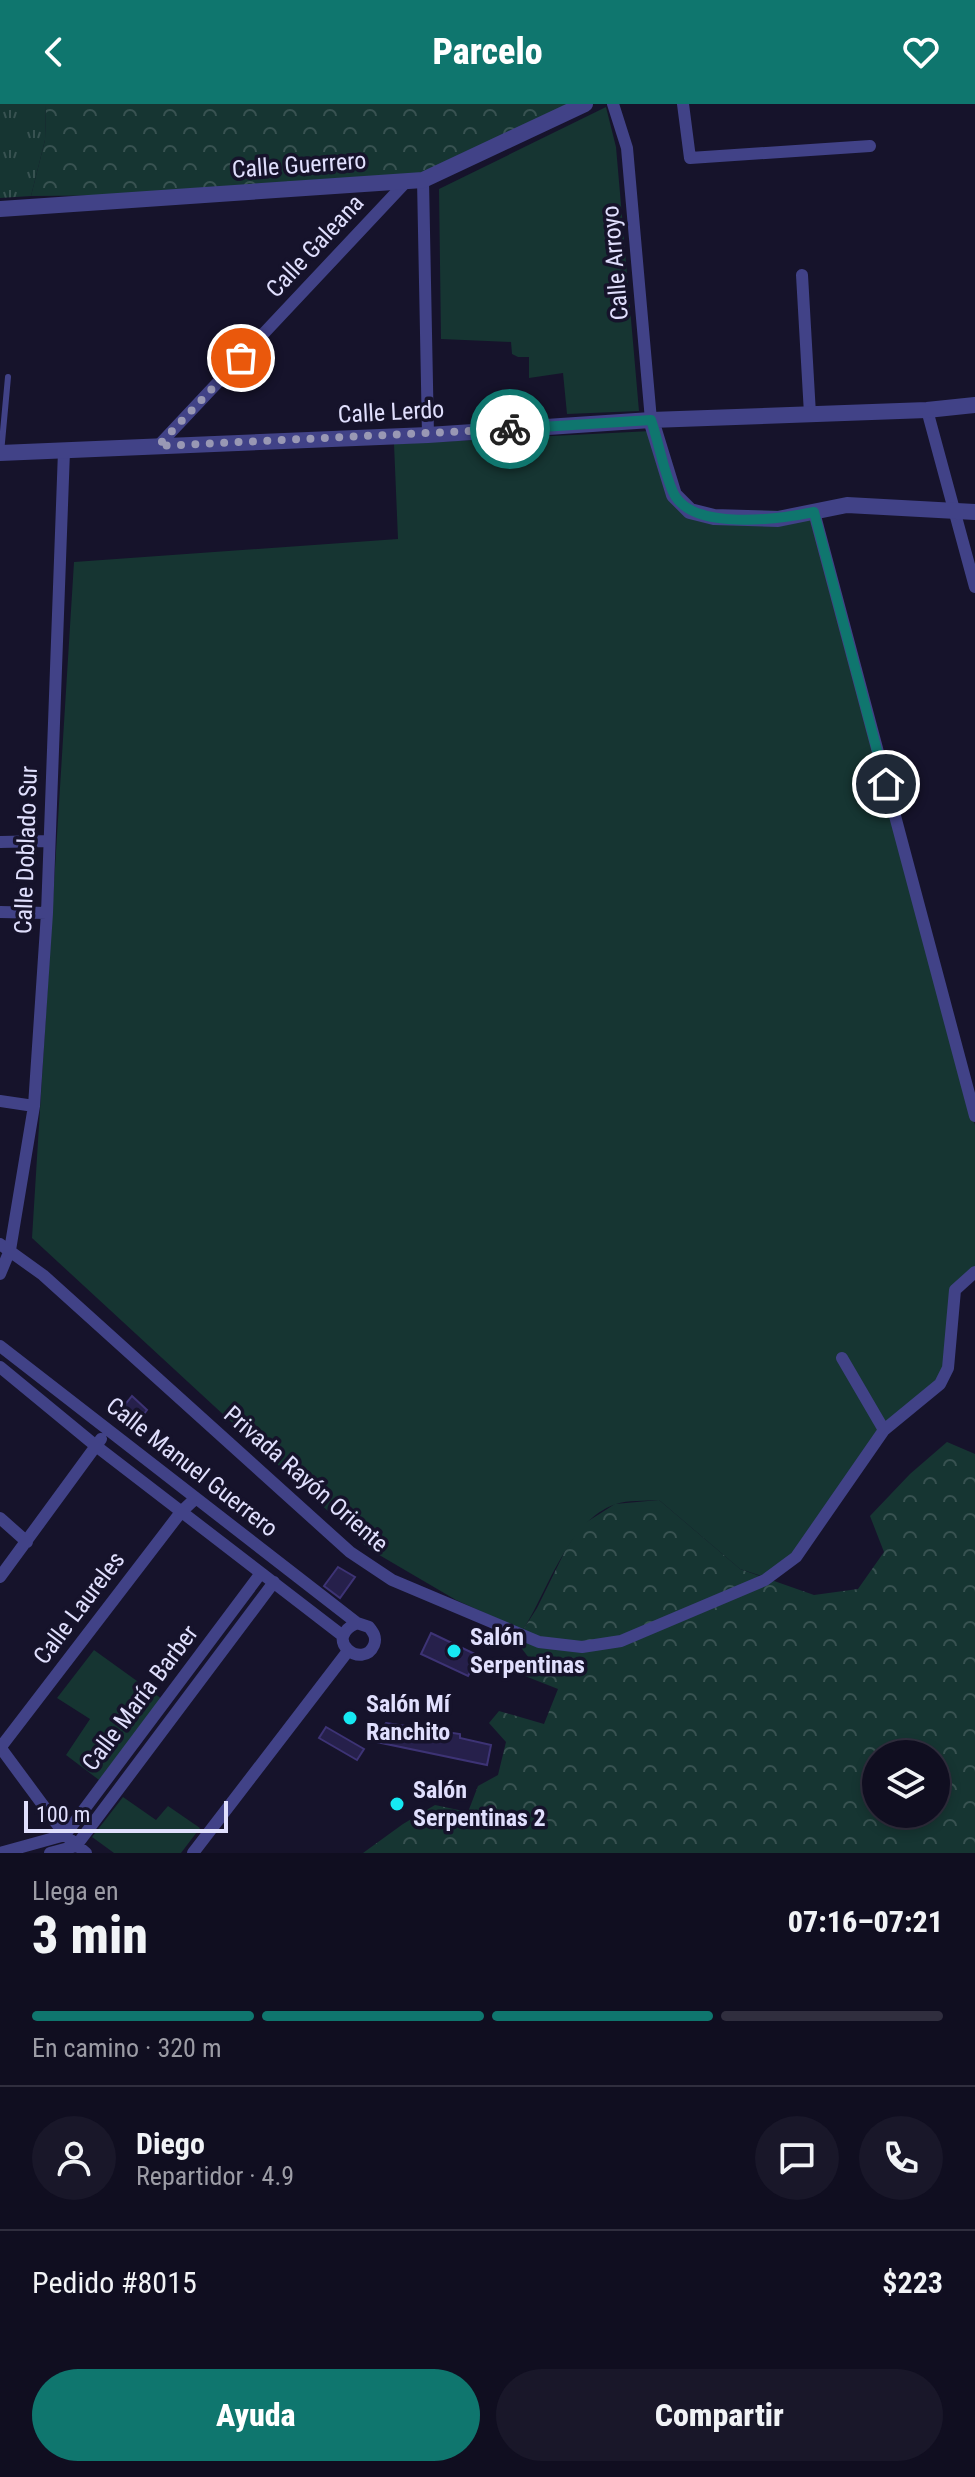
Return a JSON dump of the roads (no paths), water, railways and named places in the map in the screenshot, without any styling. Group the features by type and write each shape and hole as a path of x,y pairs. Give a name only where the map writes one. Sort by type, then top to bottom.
{"street":[{"name":"Calle Guerrero","path":"0,209 414,181 585,104"},
{"name":"Calle Arroyo","path":"613,104 627,148 651,420"},
{"path":"683,104 690,158 870,146"},
{"path":"414,181 428,435"},
{"name":"Calle Galeana","path":"158,446 414,181"},
{"path":"802,275 810,414"},
{"name":"Calle Lerdo","path":"1,453 428,435 651,420 927,410 975,405"},
{"path":"927,410 975,587"},
{"path":"651,420 674,495 690,511 714,517 778,519 847,505 975,512"},
{"name":"Calle Doblado Sur","path":"5,1247 34,1106 47,913 64,451"},
{"path":"814,512 975,1116"},
{"path":"0,842 48,841"},
{"path":"0,912 47,913"},
{"path":"0,1101 34,1106"},
{"path":"0,1274 5,1247"},
{"name":"Privada Rayón Oriente","path":"5,1247 55,1285 350,1552 392,1580 539,1642 582,1647 621,1641 765,1580 796,1557 884,1430 940,1384 948,1368 955,1290 975,1272"},
{"name":"Calle Manuel Guerrero","path":"0,1346 357,1623"},
{"path":"842,1358 884,1430"},
{"name":"Calle Manuel Guerrero","path":"0,1367 96,1446 343,1636"},
{"path":"0,1577 108,1431"},
{"name":"Calle Laureles","path":"0,1747 181,1512 196,1498"},
{"path":"0,1518 27,1542"},
{"name":"Calle María Barber","path":"65,1835 261,1573"},
{"name":"Calle María Barber","path":"81,1849 274,1582"},
{"path":"357,1623 373,1631 374,1644 360,1655 348,1651 343,1636 348,1627 357,1623"},
{"path":"193,1853 348,1651"},
{"path":"0,1747 65,1835 81,1849"},
{"path":"0,1853 65,1835"},
{"path":"50,1853 81,1849"}],"lane":[{"path":"1,453 8,377"}],"place":[{"name":"Salón Serpentinas","path":"454,1651"},
{"name":"Salón Mí Ranchito","path":"350,1718"},
{"name":"Salón Serpentinas 2","path":"397,1804"}]}
